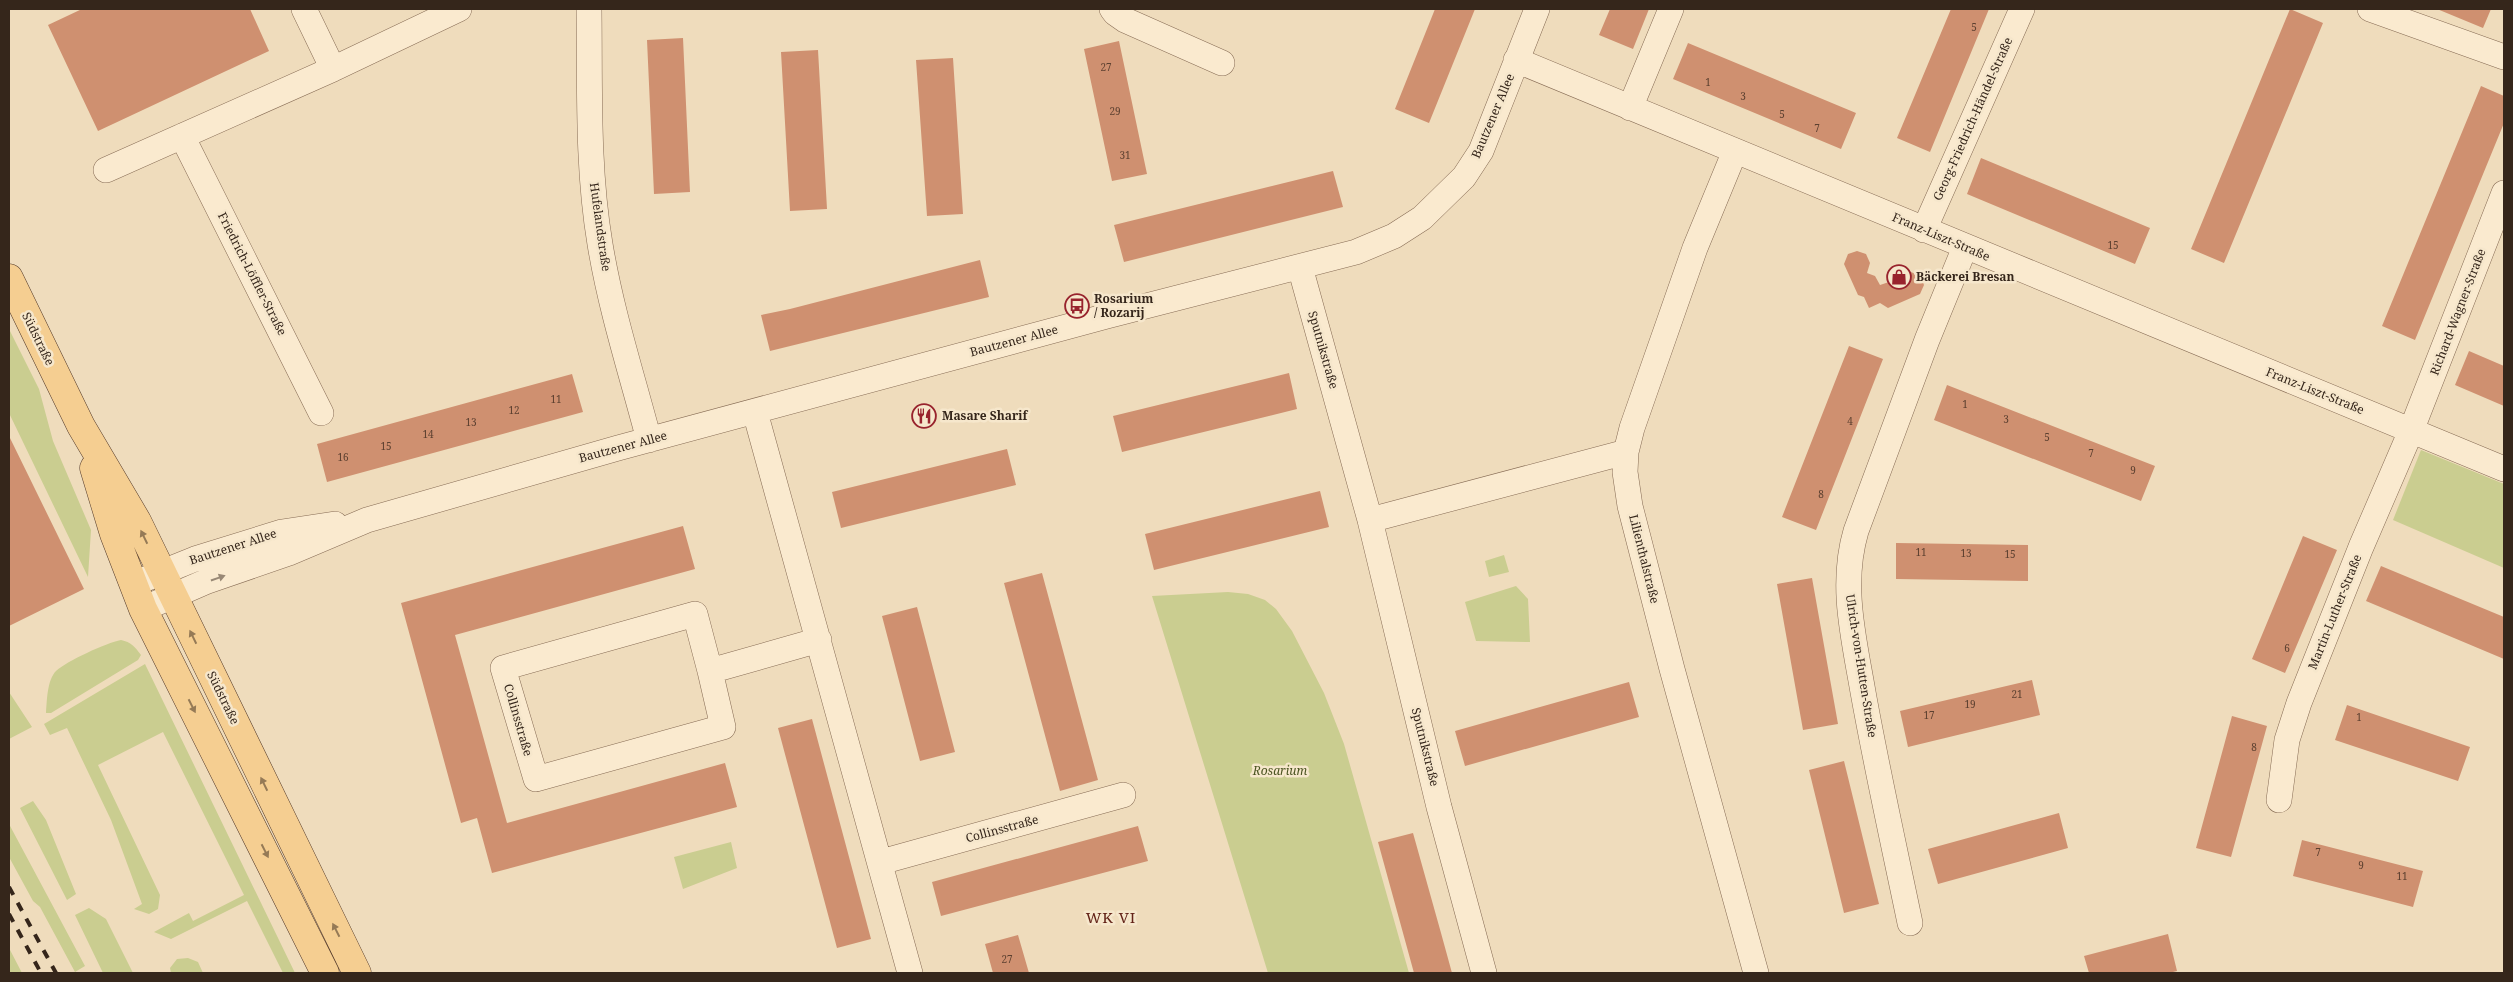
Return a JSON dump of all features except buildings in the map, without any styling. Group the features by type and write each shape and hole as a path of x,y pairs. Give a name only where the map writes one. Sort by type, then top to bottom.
{"main road":[{"name":"Südstraße","path":"9,278 81,426 137,521 357,973"},
{"name":"Südstraße","path":"81,426 114,534 143,609 325,973"}],"street":[{"path":"304,9 333,69"},
{"path":"106,170 333,69 459,9"},
{"name":"Hufelandstraße","path":"589,9 592,157 598,228 608,284 649,440"},
{"path":"1112,9 1115,14 1125,20 1222,63"},
{"name":"Bautzener Allee","path":"143,609 205,582 289,553 367,520 649,440 1097,318 1356,252 1394,236 1441,202 1464,178 1481,151 1537,9"},
{"path":"1630,108 1670,9"},
{"name":"Georg-Friedrich-Händel-Straße","path":"1924,230 2022,9"},
{"path":"2370,9 2504,57"},
{"name":"Franz-Liszt-Straße","path":"1516,60 2504,469"},
{"name":"Friedrich-Löffler-Straße","path":"182,136 321,413"},
{"name":"Lilienthalstraße","path":"1735,151 1695,248 1632,428 1626,452 1626,472 1636,529 1749,971"},
{"name":"Richard-Wagner-Straße","path":"2411,431 2504,193"},
{"name":"Ulrich-von-Hutten-Straße","path":"1910,923 1867,716 1851,621 1847,574 1850,552 1856,531 1927,340 1965,247"},
{"name":"Sputnikstraße","path":"1300,267 1370,520 1439,807 1484,973"},
{"path":"755,412 881,862 910,973"},
{"name":"Martin-Luther-Straße","path":"2279,800 2287,740 2300,703 2362,547 2411,431"},
{"path":"1370,520 1626,452"},
{"name":"Bautzener Allee","path":"133,584 195,559 282,532 367,520"},
{"name":"Collinsstraße","path":"695,614 710,672 723,727 536,779 503,668 695,614"},
{"path":"710,672 819,640"},
{"name":"Collinsstraße","path":"881,862 1122,795"}],"green space":[{"path":"9,329 39,389 53,441 91,530 88,577 9,413"},
{"path":"2421,450 2504,484 2504,568 2393,520"},
{"path":"1504,555 1509,572 1489,577 1485,561"},
{"path":"1516,586 1528,599 1530,642 1476,641 1465,602"},
{"name":"Rosarium","path":"1228,592 1248,594 1265,600 1276,609 1292,631 1324,693 1344,744 1409,973 1268,973 1152,596"},
{"path":"121,640 137,650 141,655 138,660 51,713 46,713 49,685 56,671 87,653"},
{"path":"145,664 295,973 283,973 247,901 171,939 154,932 189,913 193,921 244,895 163,732 98,765 160,895 158,909 149,914 134,909 142,904 111,820 67,728 50,735 44,724"},
{"path":"9,692 32,727 9,739"},
{"path":"33,801 46,820 76,894 67,900 20,808"},
{"path":"9,824 85,966 75,972 40,907 33,901 9,857"},
{"path":"731,842 737,868 683,889 674,857"},
{"path":"89,908 106,919 133,973 103,973 75,915"},
{"path":"9,948 22,973 9,973"},
{"path":"188,958 198,962 203,973 171,973 170,968 177,959"}],"railway":[{"path":"9,887 56,973"},
{"path":"9,914 41,973"}],"place":[{"name":"Bäckerei Bresan","path":"1899,277"},
{"name":"Rosarium / Rozarij","path":"1077,306"},
{"name":"Masare Sharif","path":"924,416"}],"district":[{"name":"WK VI","path":"1111,918"}]}
